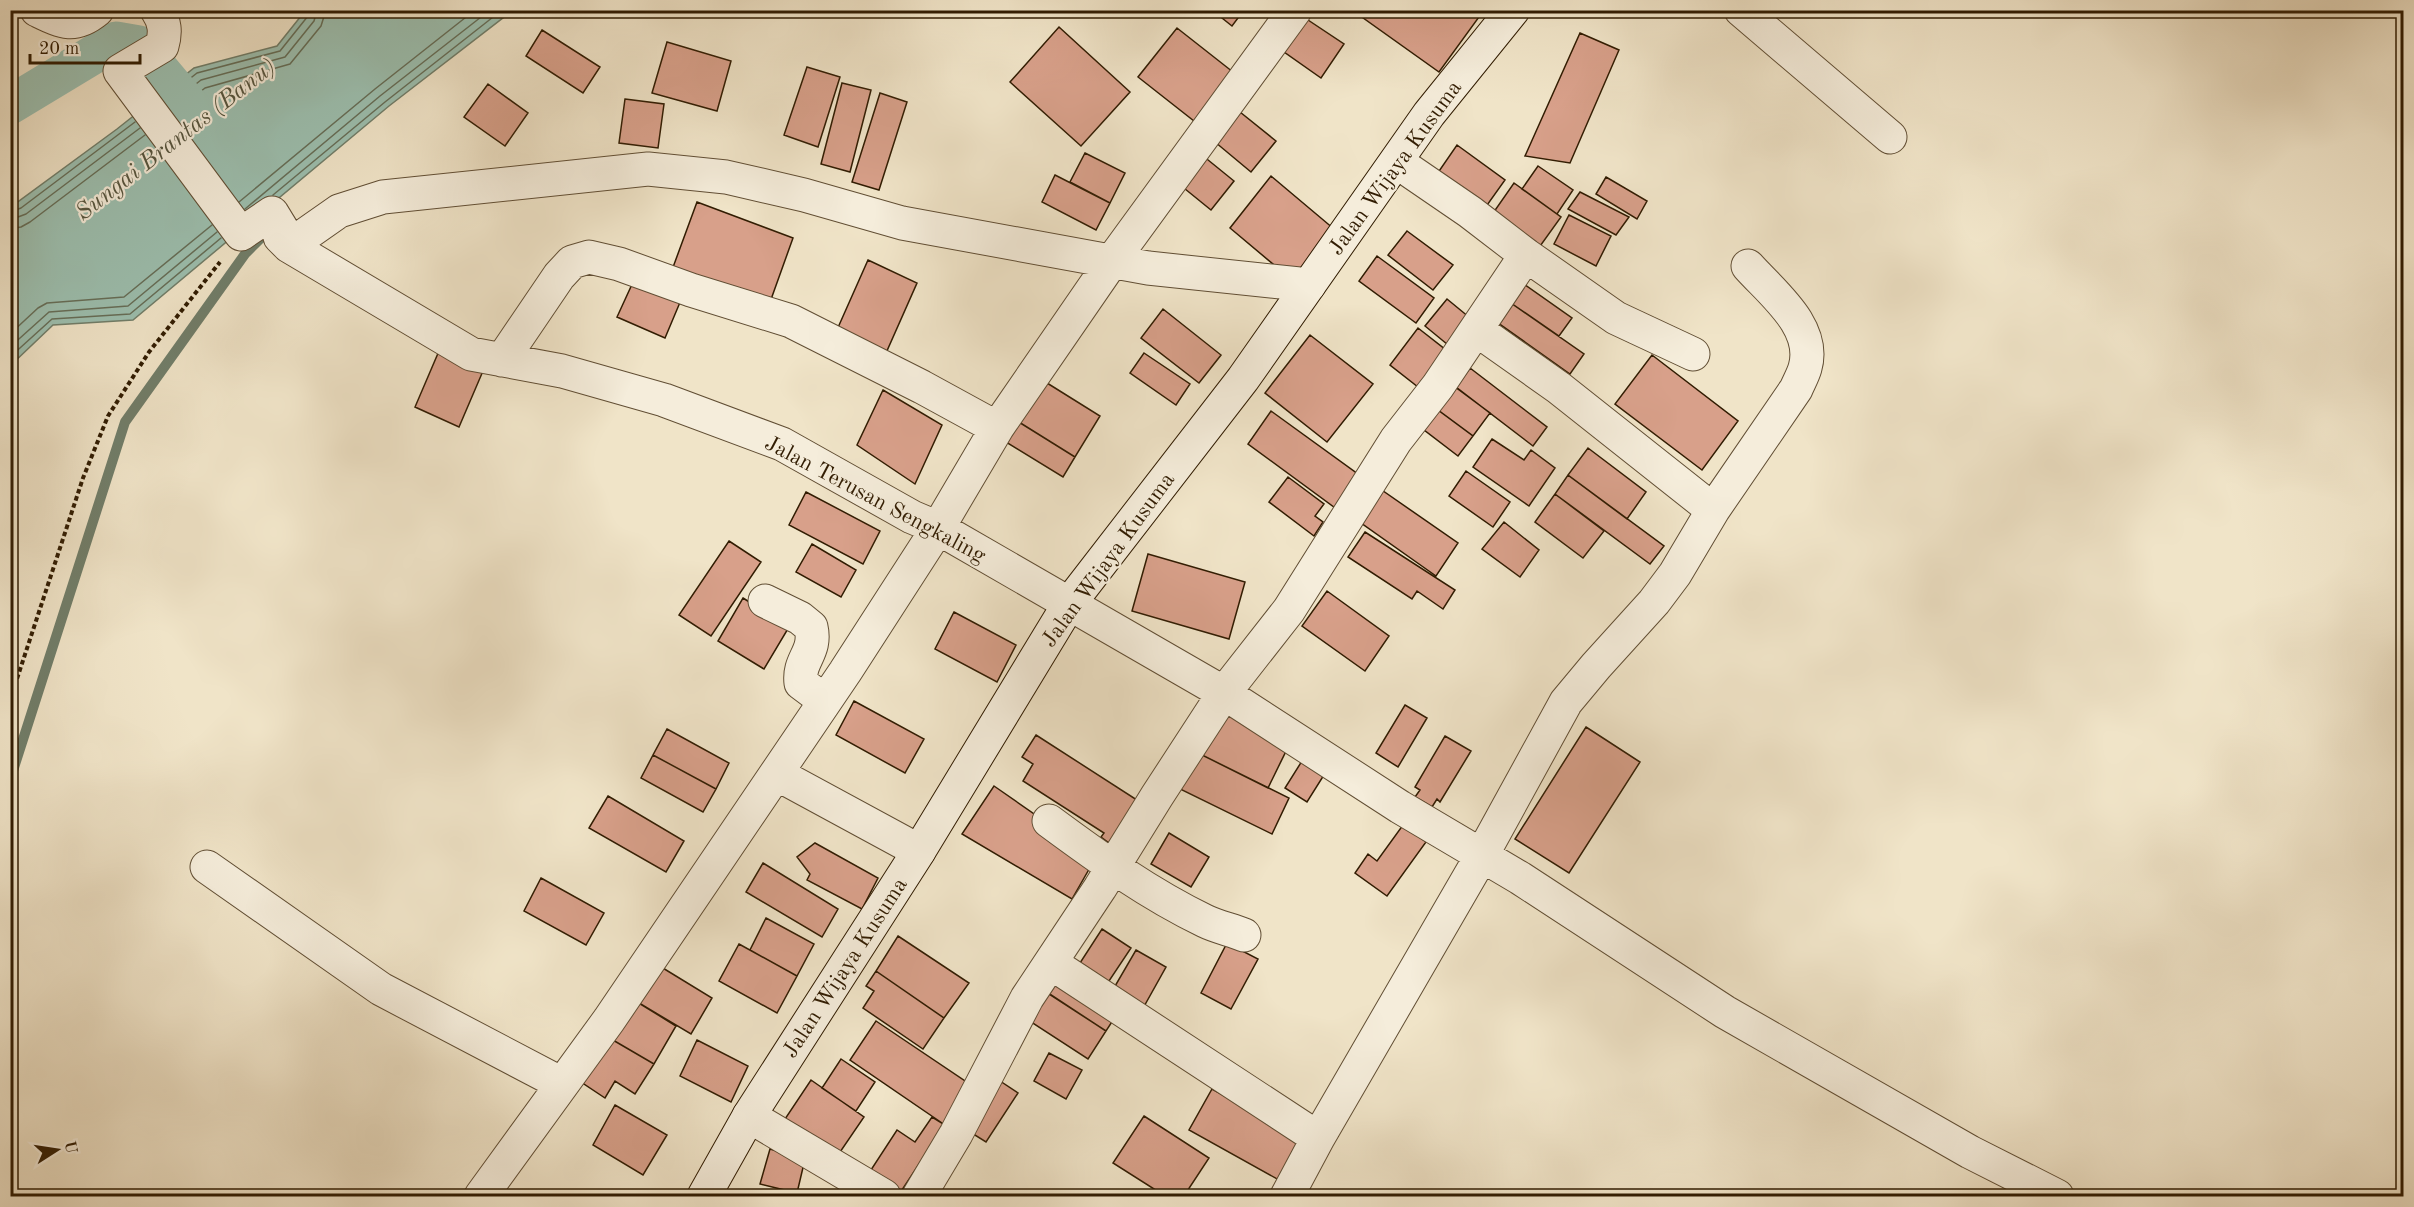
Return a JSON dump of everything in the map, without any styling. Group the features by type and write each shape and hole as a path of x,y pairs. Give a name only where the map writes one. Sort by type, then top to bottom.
{"street":[{"path":"37,10 68,22 84,21 97,10"},
{"path":"157,10 164,20 165,35 162,46 129,74 255,225 283,231 280,237 289,246 339,211 383,197 648,169 726,177 804,195 902,223 1148,268 1309,285"},
{"path":"481,1197 609,1020 777,774 938,528 997,428 1112,261 1295,10"},
{"path":"1741,10 1890,137"},
{"name":"Jalan Wijaya Kusuma","path":"704,1197 749,1116 919,851 1069,604 1243,379 1429,114 1504,13"},
{"path":"1397,162 1616,318 1693,354"},
{"name":"Jalan Terusan Sengkaling","path":"289,246 471,354 562,371 664,400 782,444 912,517 938,528 1224,693 1400,807 1482,855 1725,1012 1970,1152 2057,1197"},
{"path":"920,1197 956,1134 1027,998 1052,963 1111,867 1224,693 1289,610 1396,440 1477,330 1526,255"},
{"path":"502,360 559,276 572,262 589,257 619,264 691,290 791,321 922,387 997,428"},
{"path":"1287,1197 1318,1138 1482,855 1566,702 1654,602 1675,574 1713,510 1796,389 1806,367 1806,340 1801,327 1748,266"},
{"path":"1477,330 1559,388 1713,510"},
{"path":"765,601 800,618 811,627 813,646 800,672 801,682 825,701"},
{"path":"777,774 919,851"},
{"path":"1049,821 1111,867 1208,923 1244,935"},
{"path":"207,867 381,988 561,1084"},
{"path":"1052,963 1318,1138"},
{"path":"749,1116 884,1197"}],"path":[{"path":"10,700 83,477 108,416 149,352 255,225"}],"water":[{"name":"Sungai Brantas (Banu)","path":"305,11 512,11 389,106 133,320 53,325 11,365 11,207 117,129 194,68 277,46"}],"building":[{"path":"1212,10 1244,10 1232,26"},
{"path":"1352,10 1470,10 1479,17 1439,72"},
{"path":"1299,14 1344,44 1321,78 1277,47"},
{"path":"1059,27 1130,92 1081,146 1010,82"},
{"path":"1177,28 1233,72 1194,121 1138,77"},
{"path":"542,30 600,67 583,93 526,56"},
{"path":"1580,33 1619,50 1570,163 1525,156"},
{"path":"667,42 731,61 717,111 652,93"},
{"path":"807,67 840,77 818,147 784,135"},
{"path":"842,83 871,90 850,172 821,164"},
{"path":"488,84 528,113 505,146 464,117"},
{"path":"880,93 907,102 879,190 852,182"},
{"path":"625,99 664,104 658,148 619,143"},
{"path":"1240,112 1276,141 1251,172 1215,142"},
{"path":"1457,145 1505,180 1485,208 1437,174"},
{"path":"1197,151 1234,181 1211,210 1174,180"},
{"path":"1085,153 1125,173 1110,203 1070,182"},
{"path":"1538,166 1573,190 1557,214 1522,189"},
{"path":"1055,175 1110,203 1096,230 1042,202"},
{"path":"1271,176 1334,229 1292,280 1230,228"},
{"path":"1606,177 1647,201 1637,219 1596,194"},
{"path":"1514,183 1561,217 1538,249 1491,216"},
{"path":"1580,192 1629,217 1616,235 1568,209"},
{"path":"697,202 793,238 769,305 672,270"},
{"path":"1569,215 1611,236 1596,266 1554,244"},
{"path":"1407,231 1453,265 1433,290 1388,255"},
{"path":"1377,256 1434,298 1416,323 1359,281"},
{"path":"868,260 917,283 886,353 836,332"},
{"path":"634,280 681,300 665,338 617,317"},
{"path":"1521,282 1572,318 1559,336 1508,301"},
{"path":"1447,299 1475,322 1453,349 1425,326"},
{"path":"1508,301 1584,354 1570,374 1494,320"},
{"path":"1163,309 1221,355 1199,383 1141,338"},
{"path":"1418,328 1446,350 1418,387 1390,365"},
{"path":"1310,335 1373,384 1327,442 1265,393"},
{"path":"439,351 483,371 459,427 415,407"},
{"path":"1144,353 1190,384 1176,405 1130,373"},
{"path":"1652,355 1738,421 1702,470 1615,404"},
{"path":"1470,368 1547,427 1533,446 1456,387"},
{"path":"1039,378 1100,416 1075,457 1014,419"},
{"path":"1447,381 1490,413 1473,436 1430,404"},
{"path":"883,390 942,425 915,484 857,445"},
{"path":"1430,404 1473,436 1458,456 1415,423"},
{"path":"1271,411 1362,477 1338,510 1248,444"},
{"path":"1014,419 1075,457 1063,477 1001,439"},
{"path":"1492,439 1524,460 1531,450 1555,468 1529,506 1473,467"},
{"path":"1588,448 1646,492 1627,519 1568,475"},
{"path":"1466,471 1510,502 1493,527 1449,496"},
{"path":"1568,475 1664,546 1650,564 1555,494"},
{"path":"1288,477 1324,504 1315,516 1323,522 1314,536 1269,502"},
{"path":"1376,486 1458,543 1436,576 1354,518"},
{"path":"806,492 880,531 863,564 789,525"},
{"path":"1555,494 1604,531 1583,558 1535,522"},
{"path":"1504,522 1539,550 1520,577 1482,549"},
{"path":"1365,532 1455,590 1443,609 1417,591 1412,599 1348,557"},
{"path":"729,541 761,562 711,636 679,615"},
{"path":"812,544 856,570 841,597 796,572"},
{"path":"1148,554 1245,582 1229,639 1132,611"},
{"path":"1327,591 1389,636 1365,671 1302,626"},
{"path":"743,598 789,627 764,669 718,641"},
{"path":"954,612 1016,645 997,682 935,649"},
{"path":"854,701 924,739 905,773 836,735"},
{"path":"1405,705 1427,718 1398,767 1376,753"},
{"path":"1218,707 1290,743 1268,788 1196,752"},
{"path":"1586,727 1640,762 1569,873 1515,839"},
{"path":"667,729 729,763 716,789 653,755"},
{"path":"1036,735 1137,800 1109,843 1101,837 1104,833 1023,781 1033,764 1022,757"},
{"path":"1445,736 1471,751 1440,802 1437,799 1432,807 1415,797 1420,790 1415,787"},
{"path":"1196,752 1289,798 1272,834 1178,788"},
{"path":"1307,753 1329,767 1307,802 1285,788"},
{"path":"653,755 716,789 703,812 641,778"},
{"path":"994,786 1096,857 1072,899 962,834"},
{"path":"608,796 684,841 666,872 589,828"},
{"path":"1403,825 1426,842 1387,896 1355,873 1368,854 1377,861"},
{"path":"1169,833 1209,857 1191,887 1151,864"},
{"path":"815,843 878,878 862,909 807,880 810,874 797,857"},
{"path":"763,863 838,909 822,937 746,892"},
{"path":"541,878 604,913 586,945 524,911"},
{"path":"766,918 814,944 797,976 750,950"},
{"path":"1102,929 1131,948 1107,984 1078,966"},
{"path":"898,936 969,983 944,1018 876,971"},
{"path":"1227,943 1258,959 1231,1009 1201,993"},
{"path":"739,944 797,976 777,1013 719,981"},
{"path":"1136,950 1166,967 1142,1010 1111,993"},
{"path":"653,962 712,998 691,1034 629,997"},
{"path":"876,971 944,1018 923,1049 863,1008 874,991 866,986"},
{"path":"1062,974 1119,1011 1106,1031 1049,994"},
{"path":"1039,987 1106,1031 1088,1059 1031,1022"},
{"path":"629,997 676,1026 654,1064 606,1036"},
{"path":"876,1021 971,1085 945,1125 850,1060"},
{"path":"606,1036 654,1064 635,1094 615,1081 605,1098 578,1080"},
{"path":"697,1040 748,1066 731,1102 680,1076"},
{"path":"1049,1053 1082,1070 1066,1099 1034,1081"},
{"path":"841,1059 875,1082 856,1111 822,1088"},
{"path":"994,1077 1018,1093 986,1142 962,1127"},
{"path":"811,1080 864,1117 836,1158 783,1122"},
{"path":"1212,1089 1311,1143 1288,1185 1189,1130"},
{"path":"615,1105 667,1135 643,1175 593,1145"},
{"path":"1144,1116 1209,1158 1184,1196 1165,1196 1113,1163"},
{"path":"932,1117 945,1125 898,1196 867,1176 897,1130 915,1142"},
{"path":"770,1149 805,1159 797,1193 760,1184"}],"waterway":[{"name":"Sungai Brantas (Banu)","path":"10,105 116,41 139,45 201,119"},
{"path":"10,780 125,422 245,254 264,235"}]}
